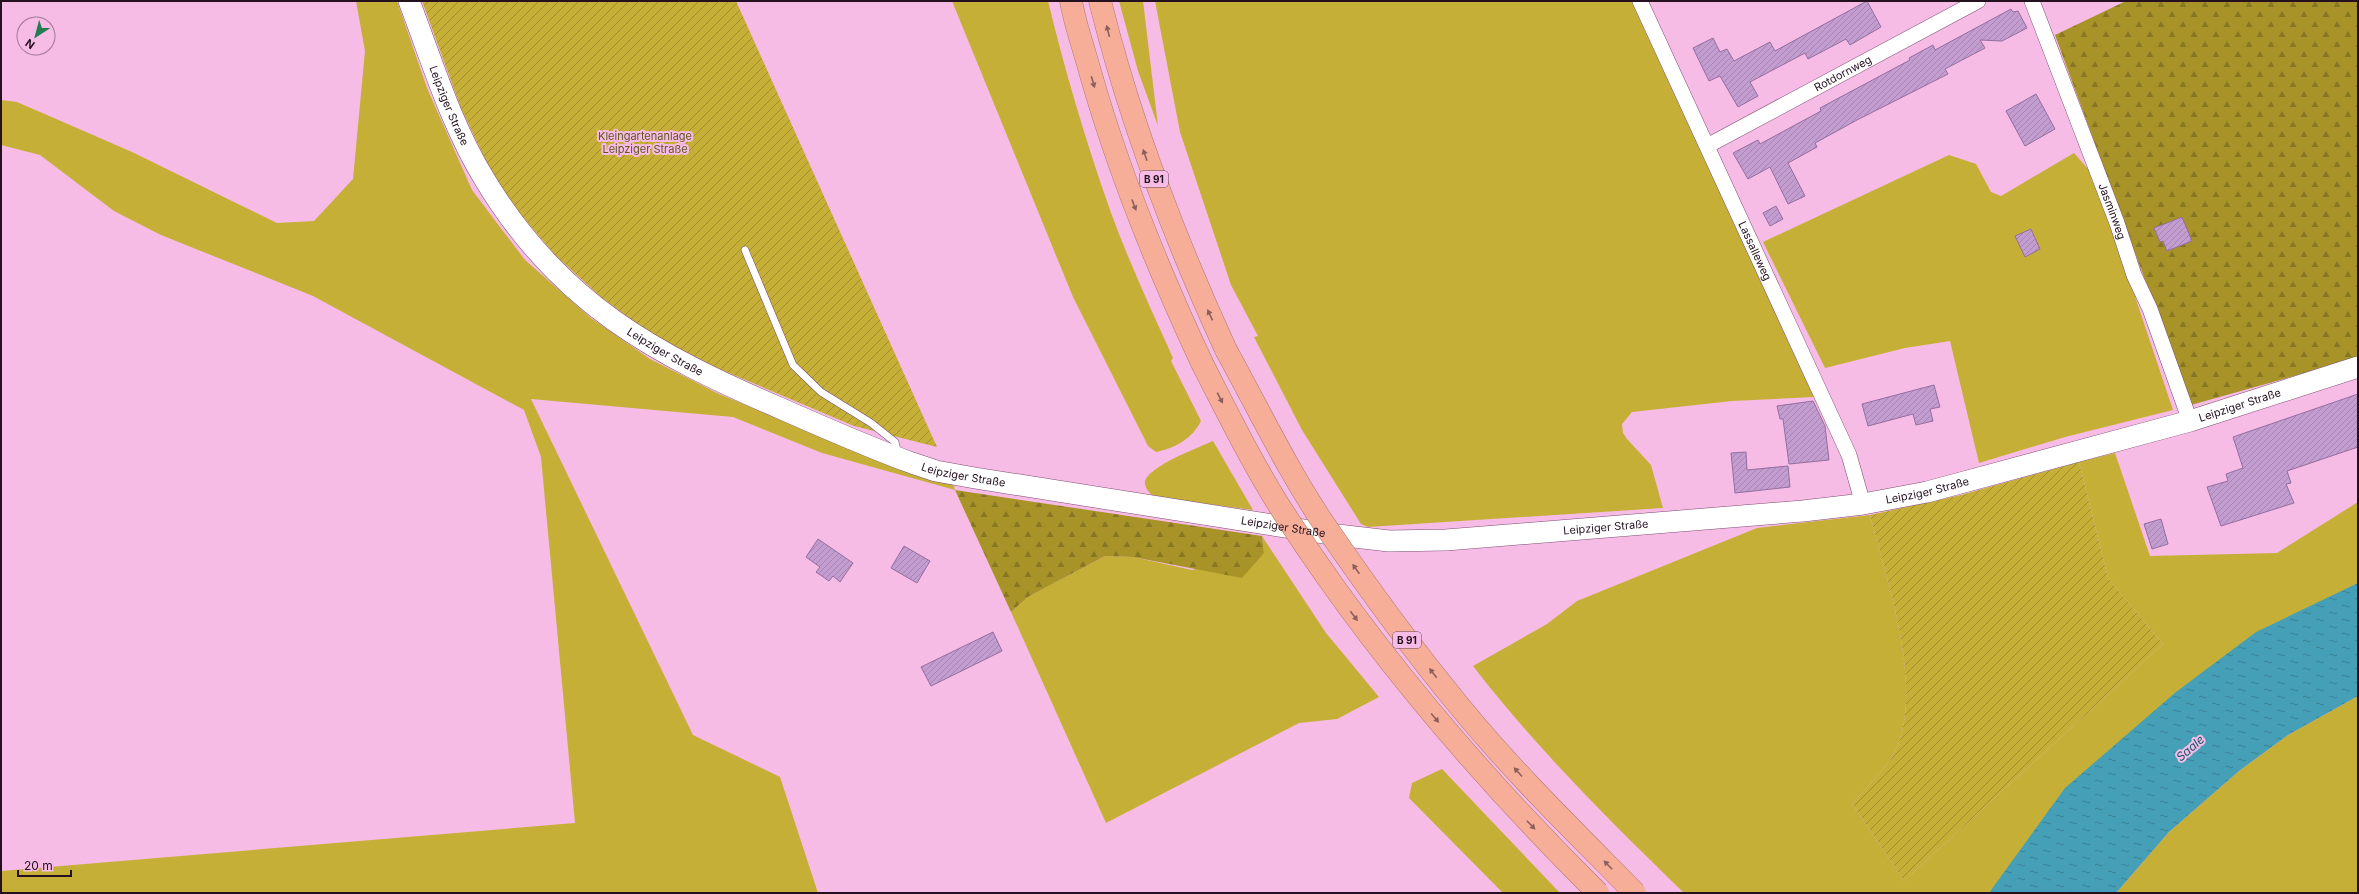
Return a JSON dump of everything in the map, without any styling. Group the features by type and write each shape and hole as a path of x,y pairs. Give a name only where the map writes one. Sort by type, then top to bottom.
{"highway":[{"name":"B 91","path":"1100,1 1114,58 1151,173 1199,291 1226,350 1281,452 1323,522 1404,636 1462,709 1521,776 1635,893"},
{"name":"B 91","path":"1070,2 1097,96 1131,198 1171,296 1202,363 1254,464 1287,518 1349,608 1414,694 1502,794 1598,893"}],"street":[{"name":"Leipziger Straße","path":"409,1 444,95 467,147 484,179 508,216 559,276 609,319 669,356 754,397 899,459 936,471 1283,528 1389,541 1475,538 1804,511 1863,504 1927,492 2190,421 2358,367"},
{"name":"Lassalleweg","path":"1640,1 1849,455 1863,504"},
{"name":"Rotdornweg","path":"1707,146 1978,1"},
{"name":"Jasminweg","path":"2032,1 2117,223 2134,275 2150,309 2190,421"}],"lane":[{"path":"745,250 793,365 821,392 871,423 895,442 899,459"}],"green space":[{"path":"356,1 397,1 427,88 472,190 525,260 591,318 650,359 717,393 831,441 953,483 955,490 822,453 733,417 531,399 693,735 780,777 818,893 1,893 1,871 575,823 541,457 524,410 313,296 161,235 114,211 40,155 1,145 1,100 17,102 132,152 277,223 314,221 353,179 365,51"},
{"name":"Kleingartenanlage Leipziger Straße","path":"422,1 736,1 937,447 854,426 715,367 652,334 602,298 556,256 520,214 493,176 461,108"},
{"path":"952,1 1048,1 1076,106 1110,210 1132,266 1173,358 1171,361 1201,421 1193,433 1182,442 1170,448 1156,452 1148,446 1073,297"},
{"path":"1119,1 1143,1 1158,126 1138,71"},
{"path":"1155,1 1632,1 1814,397 1732,401 1632,412 1622,424 1623,433 1651,465 1663,508 1368,527 1361,524 1302,430 1254,337 1258,336 1231,285 1180,132"},
{"path":"2126,1 2358,1 2358,356 2308,372 2191,405 2055,35"},
{"path":"2074,153 2095,177 2173,410 2065,437 1979,463 1950,341 1905,348 1825,368 1763,242 1949,155 1976,164 1991,192 2001,196"},
{"path":"1213,441 1253,510 1154,497 1148,491 1145,484 1147,478 1153,471 1185,453"},
{"path":"2115,453 2150,556 2277,553 2358,502 2358,586 1991,893 1684,893 1574,783 1522,726 1473,666 1547,624 1577,601 1757,528 1870,515 1900,634 1905,666 1906,697 1903,726 1895,752 1881,771 1852,804 1904,881 2163,644 2108,578 2079,462"},
{"path":"2079,462 2108,578 2163,644 1904,881 1852,804 1881,771 1895,752 1903,726 1906,697 1905,666 1900,634 1870,515 1961,495"},
{"path":"955,490 1262,536 1264,553 1242,578 1133,557 1105,556 1028,597 1011,612"},
{"path":"1262,536 1326,633 1379,697 1337,719 1299,723 1106,823 1011,612 1028,597 1105,556 1133,557 1192,570 1264,553"},
{"path":"2358,696 2358,893 2116,893 2169,832 2239,771 2288,735"},
{"path":"1442,769 1560,893 1503,893 1409,798 1412,783"}],"water":[{"name":"Saale","path":"2358,583 2358,696 2288,735 2239,771 2169,832 2116,893 1989,893 2065,788 2176,692 2256,632"}],"building":[{"path":"1867,1 1881,27 1850,45 1846,39 1808,59 1805,53 1750,82 1758,96 1738,107 1720,76 1709,81 1693,48 1713,38 1720,52 1727,49 1734,61 1770,42 1775,51"},
{"path":"2011,9 2013,12 2018,11 2027,28 2002,41 1980,40 1985,48 1945,69 1948,74 1815,143 1817,147 1788,163 1805,196 1788,204 1770,167 1748,179 1733,153 1758,140 1760,144 1821,111 1820,108 1910,60 1909,58 1933,45 1935,50"},
{"path":"2036,94 2055,129 2025,146 2006,111"},
{"path":"1776,206 1783,219 1770,226 1763,213"},
{"path":"2182,217 2192,241 2167,251 2163,241 2160,242 2154,228"},
{"path":"2031,229 2040,249 2025,257 2015,236"},
{"path":"1934,385 1940,407 1930,409 1933,421 1916,425 1913,414 1868,426 1862,404"},
{"path":"2358,394 2358,447 2287,471 2291,483 2286,484 2294,503 2221,526 2207,487 2228,481 2226,474 2243,468 2233,437"},
{"path":"1813,401 1825,426 1829,460 1789,464 1783,419 1780,419 1777,406"},
{"path":"1746,452 1747,470 1788,466 1790,487 1735,493 1731,453"},
{"path":"2161,519 2168,544 2152,549 2144,524"},
{"path":"818,539 853,563 840,582 833,576 829,581 816,572 820,567 806,557"},
{"path":"904,546 930,561 917,583 891,568"},
{"path":"993,632 1002,651 931,686 921,667"}]}
